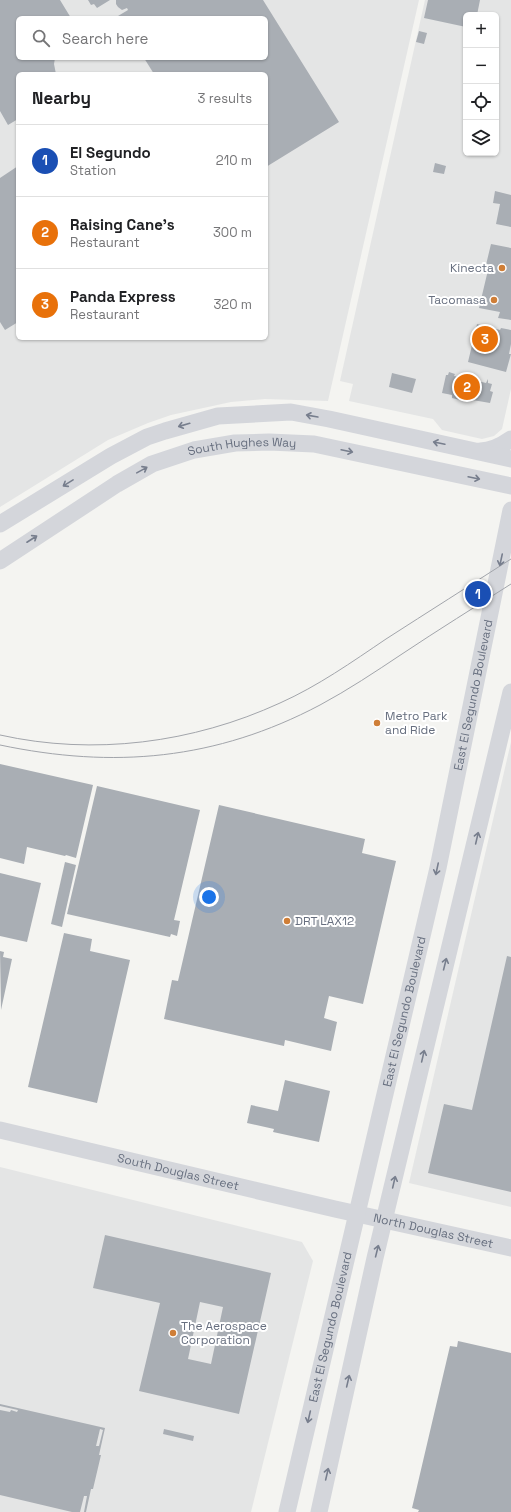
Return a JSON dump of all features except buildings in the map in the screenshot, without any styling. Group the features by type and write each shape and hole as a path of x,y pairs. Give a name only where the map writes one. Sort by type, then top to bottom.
{"main road":[{"path":"0,524 111,456 147,438 165,431 218,416 290,412 511,459"},
{"path":"477,451 495,449 511,439"},
{"name":"South Hughes Way","path":"0,561 117,484 152,464 194,450 235,443 269,442 314,444 511,486"},
{"name":"East El Segundo Boulevard","path":"287,1512 438,868 511,510"},
{"path":"319,1512 436,1002 475,846 511,692"},
{"name":"South Douglas Street","path":"0,1130 356,1214"},
{"name":"North Douglas Street","path":"356,1214 511,1248"}],"shaded area":[{"path":"0,0 419,0 328,401 265,399 231,402 171,415 108,440 0,507"},
{"path":"425,0 511,0 511,389 502,429 494,436 482,439 442,430 433,419 349,401 353,384 340,381"},
{"path":"511,742 511,1207 409,1183"},
{"path":"0,1167 302,1242 313,1261 251,1512 0,1512"}],"tram line":[{"path":"0,735 35,741 107,745 143,742 178,736 213,728 247,717 294,696 348,665 511,559"},
{"path":"0,745 83,757 124,757 164,755 203,748 242,738 281,723 320,705 361,681 511,584"}],"place":[{"name":"Kinecta","path":"502,268"},
{"name":"Tacomasa","path":"494,300"},
{"name":"Panda Express","path":"485,339"},
{"name":"Raising Cane's","path":"467,387"},
{"name":"El Segundo","path":"478,594"},
{"name":"Metro Park and Ride","path":"377,723"},
{"name":"DRT LAX12","path":"287,921"},
{"name":"The Aerospace Corporation","path":"173,1333"}]}
